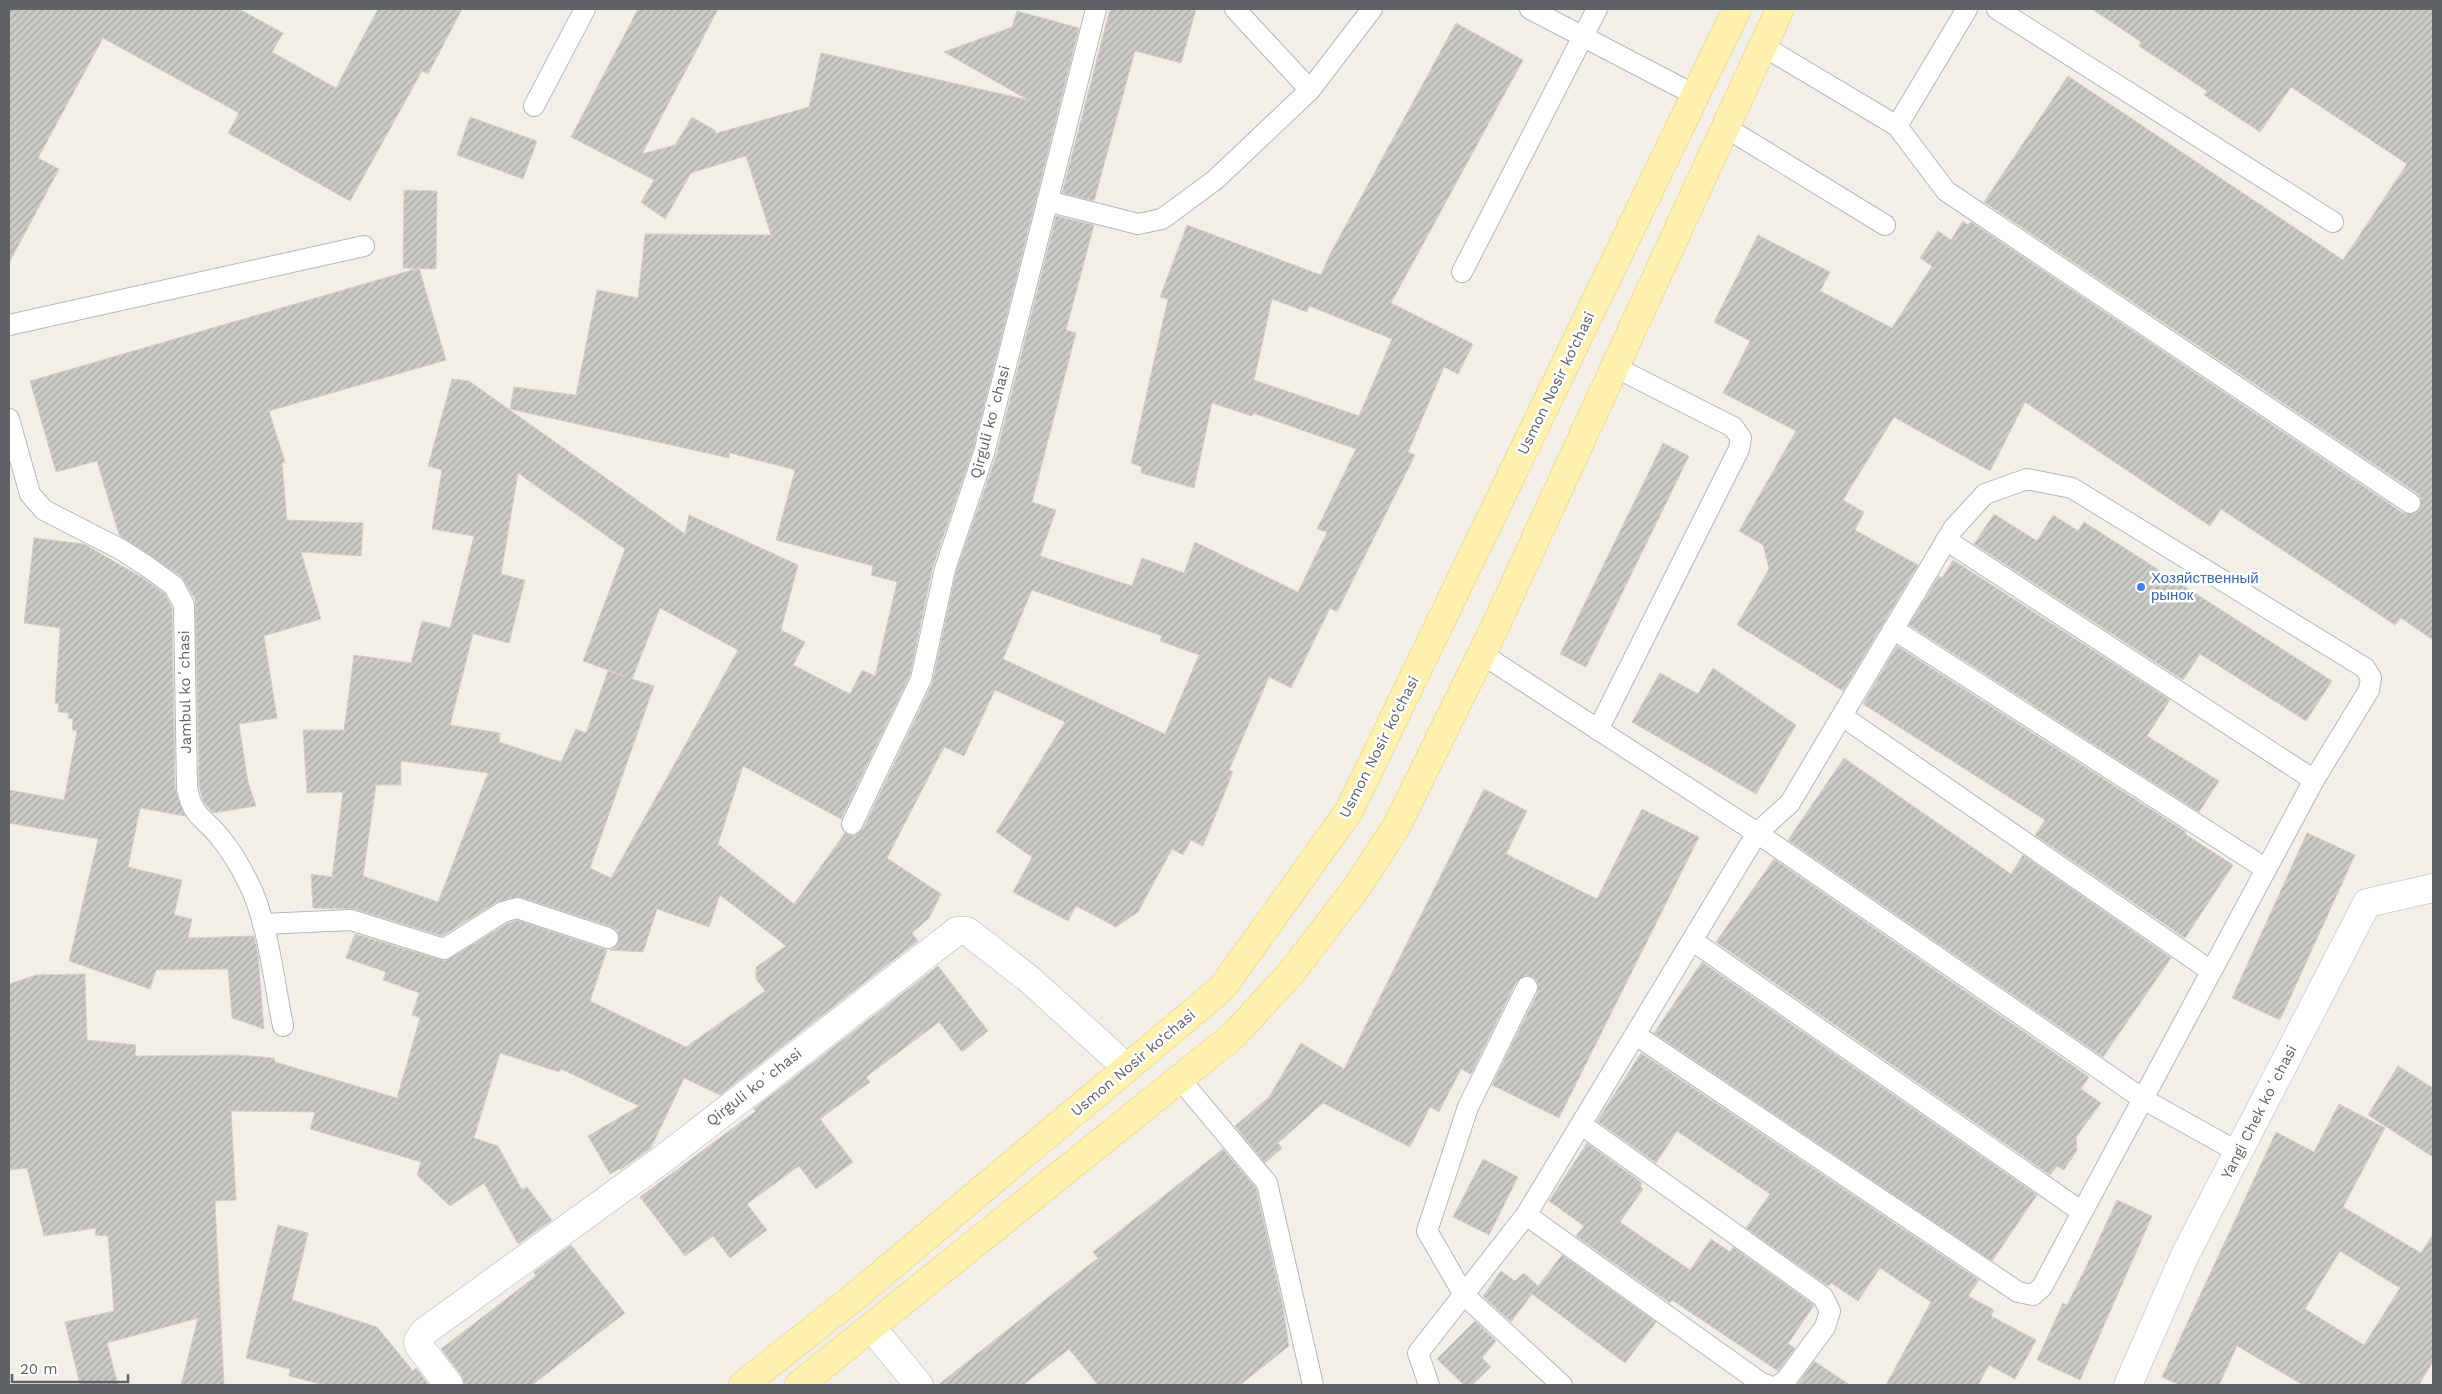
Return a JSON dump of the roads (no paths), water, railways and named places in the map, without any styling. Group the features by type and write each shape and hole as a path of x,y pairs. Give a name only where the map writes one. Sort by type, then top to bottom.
{"main road":[{"name":"Usmon Nosir ko‘chasi","path":"743,1385 858,1294 1222,988 1349,811 1737,9"},
{"path":"799,1385 1234,1035 1291,973 1357,887 1396,827 1482,654 1780,9"}],"street":[{"name":"Yangi Chek koʻchasi","path":"2128,1385 2185,1255 2367,903 2433,888"},
{"name":"Qirguli koʻchasi","path":"449,1385 419,1346 418,1341 424,1332 663,1159 957,931 967,931 1029,979 1128,1068"},
{"path":"871,1327 919,1385"}],"lane":[{"path":"534,106 585,9"},
{"name":"Qirguli koʻchasi","path":"852,824 921,679 945,569 984,453 1046,201 1096,9"},
{"path":"1235,9 1310,90"},
{"path":"1046,201 1138,224 1162,219 1215,180 1310,90 1372,9"},
{"path":"1530,9 1695,95"},
{"path":"1462,272 1596,9"},
{"path":"1897,126 1966,9"},
{"path":"1997,9 2333,222"},
{"path":"1763,46 1897,126 1946,191 2410,503"},
{"path":"1726,127 1885,225"},
{"path":"9,325 364,246"},
{"path":"1598,730 1739,449 1741,438 1733,427 1615,367"},
{"name":"Jambul koʻchasi","path":"9,419 30,494 44,510 120,549 174,586 184,605 190,805 222,839 249,883 263,924 283,1026"},
{"path":"1429,1385 1418,1353 1526,1215 1757,834 1790,803 1946,540 1985,494 2027,479 2072,488 2366,668 2371,678 2370,690 2314,780 2042,1287 2033,1295 2018,1292 1636,1035"},
{"path":"1946,540 2314,780"},
{"path":"1893,629 2266,869"},
{"path":"1482,654 1757,834 2143,1099 2238,1152"},
{"path":"1842,716 2211,971"},
{"path":"263,924 351,920 444,949 503,912 518,908 608,938"},
{"path":"1693,941 2082,1212"},
{"path":"1526,987 1468,1107 1427,1231 1464,1295 1562,1385"},
{"path":"1179,1078 1267,1183 1313,1385"},
{"path":"1582,1125 1823,1297 1830,1312 1825,1327 1786,1380 1778,1385"},
{"path":"1526,1215 1761,1383 1767,1385"}],"place":[{"name":"Хозяйственный рынок","path":"2141,587"}]}
